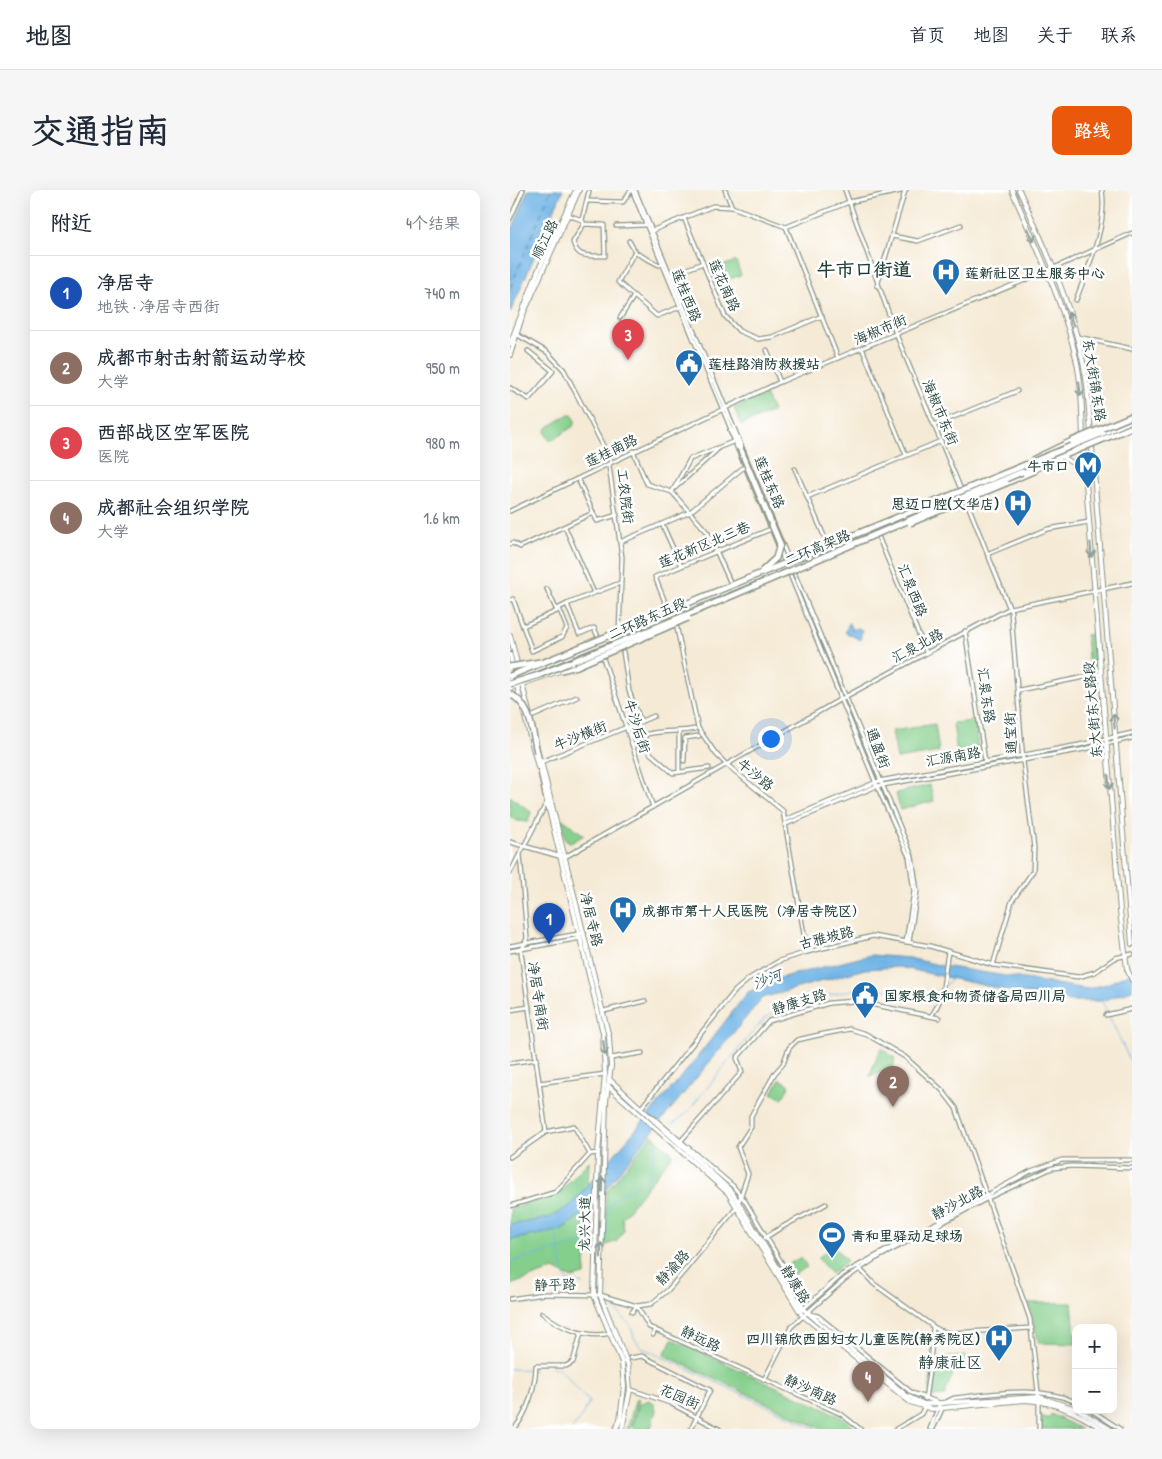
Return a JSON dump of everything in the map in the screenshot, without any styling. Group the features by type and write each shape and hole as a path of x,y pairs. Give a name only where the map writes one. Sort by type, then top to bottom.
{"highway":[{"name":"二环高架路","path":"514,678 1132,418"},
{"name":"二环高架路","path":"510,686 701,609 1132,426"},
{"path":"731,431 780,544 773,562 742,582"},
{"path":"878,533 919,520 1034,470"},
{"path":"878,533 900,514 985,477 999,474"},
{"path":"561,670 577,666 698,614 701,609"},
{"path":"510,667 531,665 592,644"},
{"path":"510,694 519,699 524,706 537,752 546,795"}],"main road":[{"name":"顺江路","path":"510,355 516,333 540,272 568,215 577,190"},
{"name":"顺江路","path":"510,344 538,271 577,190"},
{"name":"东大街锦东路","path":"1012,190 1047,271 1076,359 1082,402 1082,440 1084,449"},
{"name":"东大街锦东路","path":"1019,190 1054,268 1078,337 1087,385 1092,436"},
{"path":"792,566 829,548 878,533 962,492 1132,418"},
{"path":"792,566 1064,458 1084,449 1093,442 1132,426"},
{"name":"东大街东大路段","path":"1092,436 1132,944"},
{"name":"东大街东大路段","path":"1084,449 1106,744 1125,954 1127,969 1132,980"},
{"path":"1064,458 1086,471"},
{"name":"二环路东五段","path":"510,686 520,685 561,670 673,616 733,589 792,566"},
{"name":"二环路东五段","path":"514,678 673,616 787,568"},
{"path":"510,635 514,678"},
{"path":"510,656 514,678"},
{"name":"净居寺路","path":"514,678 520,685 531,717 599,1012 605,1056 605,1074 598,1153"},
{"name":"净居寺路","path":"520,685 547,802 564,857"},
{"name":"净居寺路","path":"582,936 604,1011 611,1058 603,1162"},
{"name":"静康路","path":"605,1074 640,1109 644,1116 662,1126 680,1142 739,1201 802,1315 905,1399 924,1408 942,1405 1024,1400 1038,1397 1072,1408"},
{"name":"静康路","path":"604,1082 728,1193 807,1313 906,1396 924,1404 942,1405"},
{"name":"龙兴大道","path":"594,1295 598,1153"},
{"name":"龙兴大道","path":"600,1295 603,1162"},
{"path":"594,1295 622,1362 624,1389 616,1429"},
{"path":"600,1295 624,1350 628,1364 630,1390 622,1429"},
{"name":"静康路","path":"1038,1397 1078,1414 1102,1429"},
{"path":"1086,1414 1110,1429"}],"street":[{"path":"510,219 523,190"},
{"path":"587,201 623,202 633,190"},
{"name":"莲桂西路","path":"633,190 646,225 651,231 662,264 669,276"},
{"name":"莲桂西路","path":"633,190 723,408"},
{"path":"725,190 732,207"},
{"name":"海椒市东街","path":"845,190 877,286 965,498"},
{"path":"651,231 713,206 732,207 786,227 849,202 906,190 877,286"},
{"path":"1076,300 1095,250 1104,201 1102,190"},
{"path":"568,215 583,222 604,225 605,256 582,255 576,250 573,242 583,222 589,191"},
{"name":"莲花南路","path":"684,218 725,316 739,331 758,339 772,337 822,316"},
{"path":"616,226 646,225"},
{"path":"892,236 918,241 961,225"},
{"path":"786,227 838,358"},
{"name":"海椒市街","path":"723,408 1132,233"},
{"path":"628,240 635,250 659,265 662,264"},
{"path":"635,250 618,282 657,316 681,306"},
{"path":"669,276 703,263"},
{"path":"620,318 634,296"},
{"name":"工农院街","path":"516,333 546,352 564,370 611,461 608,466 617,515 622,558 619,637"},
{"path":"1078,337 1132,348"},
{"path":"862,348 906,455"},
{"path":"767,350 780,382"},
{"path":"510,388 529,399 553,371 528,351"},
{"path":"934,425 1018,391"},
{"name":"莲桂东路","path":"723,408 787,568"},
{"name":"莲桂东路","path":"723,408 792,566"},
{"name":"莲桂南路","path":"510,511 723,408"},
{"path":"673,490 690,459 717,450 735,441"},
{"path":"807,496 941,441"},
{"path":"673,490 717,450"},
{"path":"633,451 648,484 673,490 708,533 733,589"},
{"path":"620,542 663,526 690,512 745,466"},
{"path":"795,469 829,548"},
{"path":"578,479 597,521 617,515"},
{"name":"通宝街","path":"965,498 1010,608 1019,690 1022,754 1034,848 1032,871 1012,901 1001,931 993,965"},
{"path":"510,544 520,547 593,514"},
{"path":"988,554 1048,529 1089,522"},
{"path":"663,526 681,566"},
{"path":"565,527 594,593"},
{"name":"莲花新区北三巷","path":"673,616 655,577 771,529"},
{"name":"汇泉西路","path":"878,533 926,652"},
{"name":"通盈街","path":"792,566 846,696 878,783"},
{"name":"通盈街","path":"787,568 841,699 912,856 917,891 907,942"},
{"path":"523,626 567,604 620,583"},
{"name":"汇泉北路","path":"564,857 846,696 1010,608 1132,583"},
{"path":"510,600 513,599 532,651 562,636 567,628 547,589"},
{"path":"567,604 579,634 594,628 601,644"},
{"name":"牛沙路","path":"673,616 698,728 716,754 726,764 780,808 785,822 807,952"},
{"name":"汇泉东路","path":"965,632 985,761"},
{"path":"622,642 629,691 641,722"},
{"name":"牛沙后街","path":"601,652 652,807"},
{"path":"1019,690 1100,674"},
{"path":"531,717 577,697"},
{"name":"牛沙横街","path":"541,762 654,716"},
{"path":"695,729 679,733 656,731 644,735 650,753 673,773 709,768"},
{"name":"汇源南路","path":"785,822 878,783 1106,739 1132,732"},
{"path":"679,733 680,772"},
{"path":"684,762 685,738 699,736"},
{"name":"汇源南路","path":"878,783 1023,760 1132,738"},
{"path":"510,873 547,802"},
{"path":"510,842 564,857"},
{"name":"净居寺南街","path":"520,854 527,938 522,950 546,1132"},
{"path":"510,946 582,936"},
{"path":"510,951 582,936"},
{"name":"古雅坡路","path":"640,1109 735,991 750,978 779,962 807,952 873,936 907,942 993,965 1078,977 1095,972 1115,958 1125,954 1132,954"},
{"path":"931,1016 945,986 944,971 948,953"},
{"path":"604,1011 645,1001"},
{"name":"静康支路","path":"680,1142 742,1072 737,1058 769,1022 842,1001 855,1001 939,1018"},
{"path":"510,1010 529,1007"},
{"path":"1108,1014 1132,1009"},
{"name":"静渝路","path":"638,1306 651,1304 668,1290 737,1207 748,1174 738,1147 751,1127 751,1116 754,1109 775,1073 783,1064 789,1048 797,1040 850,1029 866,1034 905,1057 942,1090 956,1108 1024,1297 1032,1328 1038,1397 1038,1429"},
{"path":"611,1058 642,1053"},
{"path":"510,1063 537,1059"},
{"path":"540,1083 605,1074"},
{"path":"510,1157 546,1132 574,1126 590,1154"},
{"path":"680,1142 733,1186 741,1196 803,1299 802,1315"},
{"path":"510,1206 556,1192 590,1154 598,1153"},
{"name":"静沙北路","path":"802,1308 843,1274 1051,1163 1102,1159 1132,1160"},
{"name":"静沙北路","path":"987,1196 1052,1168 1072,1166 1132,1168"},
{"path":"760,1241 786,1223 802,1218 826,1204"},
{"path":"858,1267 874,1284 933,1328 950,1333 1032,1328"},
{"name":"静沙北路","path":"802,1315 807,1313 858,1267"},
{"name":"静平路","path":"510,1299 544,1294 600,1295"},
{"path":"600,1295 638,1306 632,1312"},
{"name":"静远路","path":"638,1306 645,1321 655,1329 764,1380"},
{"path":"542,1313 551,1320 581,1334 600,1336 610,1333"},
{"path":"807,1313 818,1316 912,1393 942,1405"},
{"name":"静沙南路","path":"802,1315 791,1327 764,1380 841,1414 860,1429"},
{"path":"924,1399 933,1328"},
{"path":"653,1335 655,1329"},
{"path":"514,1429 521,1422 526,1410 536,1370 547,1364 566,1366 573,1362 581,1334"},
{"path":"630,1358 642,1356 710,1390 691,1429"},
{"name":"花园街","path":"624,1389 670,1402 719,1429"},
{"path":"931,1429 942,1405 954,1398 1022,1392 1038,1397 1059,1396 1072,1401"},
{"path":"896,1429 921,1414 924,1408"},
{"path":"1097,1414 1120,1429"}],"green space":[{"path":"736,261 741,275 716,284 711,270"},
{"path":"765,394 773,411 741,425 734,408"},
{"path":"567,415 572,415 575,419 575,425 553,440 549,440 545,432 547,428"},
{"path":"1094,634 1096,665 1093,669 1089,669 1086,635"},
{"path":"975,721 978,750 957,753 953,723"},
{"path":"935,724 939,752 897,759 892,731"},
{"path":"930,785 934,801 900,810 896,793"},
{"path":"510,796 531,812 528,822 518,821 510,817"},
{"path":"561,818 584,835 571,843 565,839"},
{"path":"881,1048 895,1058 891,1079 880,1073 869,1076"},
{"path":"780,1079 790,1085 782,1099 772,1093"},
{"path":"652,1135 673,1154 622,1218 624,1230 617,1241 604,1246 606,1192"},
{"path":"589,1161 585,1275 572,1278 554,1269 510,1285 510,1209 558,1194"},
{"name":"青和里驿动足球场","path":"833,1245 847,1261 831,1274 818,1258"},
{"path":"801,1257 807,1267 791,1276 786,1266"},
{"path":"1029,1303 1072,1303 1074,1324 1072,1324 1072,1344 1039,1343"},
{"path":"672,1339 840,1416 857,1429 822,1429 664,1355"},
{"path":"966,1356 967,1369 953,1371 945,1396 933,1397 929,1390 933,1358"},
{"path":"636,1398 639,1399 631,1429 627,1429"},
{"path":"649,1400 653,1402 656,1410 651,1428 635,1429 633,1426 639,1404"},
{"path":"1051,1414 1081,1429 1041,1429 1042,1416 1048,1419"}],"water":[{"path":"528,190 563,190 510,313 510,235"},
{"path":"849,623 852,630 858,628 862,630 860,640 845,632"},
{"path":"871,955 909,958 943,966 1087,989 1107,984 1132,972 1132,990 1102,1001 1071,1001 1010,991 899,967 865,969 762,998 589,1209 561,1230 510,1240 510,1225 549,1218 570,1206 688,1069 748,992 779,978"}],"waterway":[{"path":"944,986 952,979"},
{"path":"672,1124 686,1114 766,1017 793,1004 867,986 927,998 939,990"},
{"path":"1101,999 1132,1065"},
{"path":"606,1237 609,1207 617,1197 646,1182 652,1169 656,1143"},
{"path":"555,1230 567,1281 583,1284"},
{"path":"510,1262 589,1241"},
{"path":"614,1308 631,1326 634,1338 641,1347 816,1429"},
{"path":"552,1367 560,1369 589,1402 583,1415 572,1429"},
{"path":"510,1369 534,1370"}],"ferry route":[{"path":"510,288 551,190"}],"place":[{"name":"莲新社区卫生服务中心","path":"946,296"},
{"name":"西部战区空军医院","path":"628,360"},
{"name":"莲桂路消防救援站","path":"689,387"},
{"name":"牛市口","path":"1088,489"},
{"name":"思迈口腔(文华店)","path":"1018,527"},
{"name":"成都市第十人民医院（净居寺院区）","path":"623,934"},
{"name":"净居寺","path":"549,944"},
{"name":"国家粮食和物资储备局四川局","path":"865,1019"},
{"name":"成都市射击射箭运动学校","path":"893,1107"},
{"name":"青和里驿动足球场","path":"832,1259"},
{"name":"四川锦欣西囡妇女儿童医院(静秀院区)","path":"999,1362"},
{"name":"成都社会组织学院","path":"868,1402"}],"district":[{"name":"牛市口街道","path":"864,269"},
{"name":"静康社区","path":"950,1362"}],"water label":[{"name":"沙河","path":"767,979"}]}
